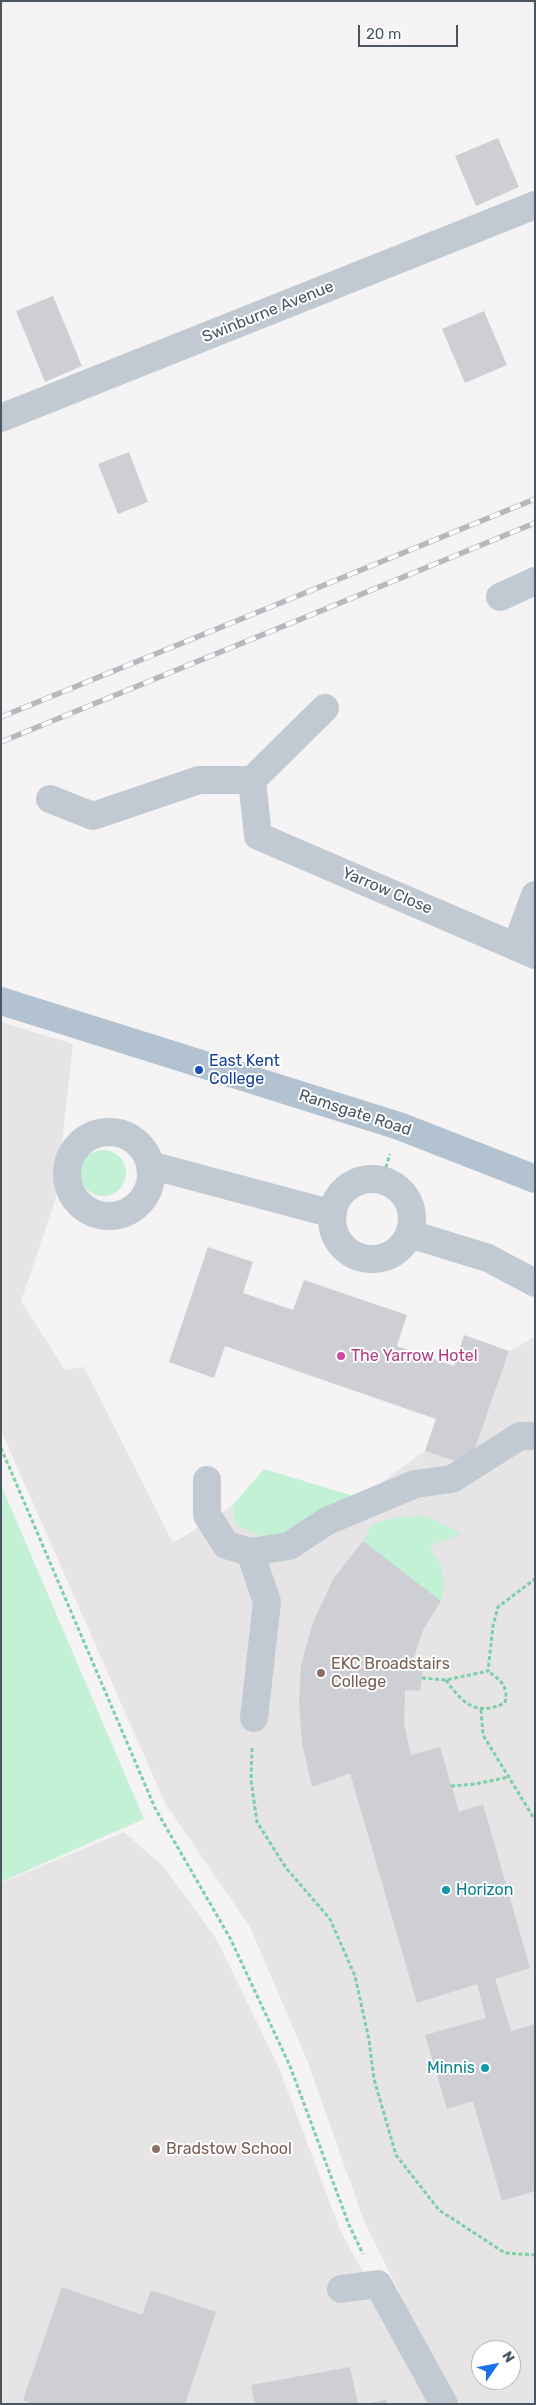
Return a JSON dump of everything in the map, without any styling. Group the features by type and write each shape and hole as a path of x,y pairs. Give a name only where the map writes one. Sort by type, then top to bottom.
{"main road":[{"name":"Ramsgate Road","path":"1,1001 399,1126 535,1178"}],"street":[{"name":"Swinburne Avenue","path":"1,418 535,205"},
{"path":"500,597 535,581"},
{"path":"50,799 93,816 199,780 252,780 325,708"},
{"name":"Yarrow Close","path":"252,780 258,836 525,951 535,895"},
{"path":"150,1165 333,1214"},
{"path":"369,1179 382,1180 394,1186 404,1195 410,1207 412,1220 410,1234 403,1245 393,1253 381,1258 368,1259 345,1249 333,1227 333,1214 336,1201 344,1190 356,1182 369,1179"},
{"path":"410,1234 488,1258 535,1283"},
{"path":"207,1480 206,1515 226,1545 250,1552 289,1546 327,1521 415,1484 452,1479 520,1436 535,1436"},
{"path":"250,1552 267,1602 254,1718"},
{"path":"341,2289 378,2284 444,2404"}],"path":[{"path":"1,1448 155,1808 230,1938 290,2066 349,2225 378,2284"},
{"path":"488,1671 493,1626 498,1607 535,1579"},
{"path":"422,1678 446,1680 488,1671"},
{"path":"446,1680 459,1699 481,1710 505,1703 507,1695 502,1682 488,1671"},
{"path":"481,1710 483,1735 535,1820"},
{"path":"254,1718 250,1780 257,1822 286,1868 330,1919 355,1976 369,2040 374,2079 396,2155 439,2210 505,2253 535,2255"},
{"path":"451,1786 475,1784 509,1777"}],"shaded area":[{"name":"EKC Broadstairs College","path":"1,1022 73,1044 56,1197 21,1301 65,1370 84,1367 173,1543 232,1506 236,1525 360,1498 425,1451 469,1466 509,1351 535,1337 535,2404 460,2404 406,2306 364,2221 307,2060 250,1927 165,1803 1,1430"},
{"name":"Bradstow School","path":"124,1832 164,1867 217,1940 279,2068 340,2230 435,2404 1,2404 1,1883"}],"green space":[{"path":"108,1150 120,1156 125,1164 125,1182 120,1190 112,1195 98,1196 86,1190 81,1182 80,1168 86,1156 94,1151"},
{"path":"264,1469 360,1498 269,1540 236,1525 232,1506"},
{"path":"1,1485 144,1819 1,1882"},
{"path":"426,1516 462,1534 433,1544 430,1549 438,1561 443,1574 444,1587 441,1601 363,1541 372,1524 397,1517"}],"building":[{"path":"498,138 519,187 476,206 455,156"},
{"path":"53,296 82,366 45,382 16,311"},
{"path":"484,311 507,365 465,383 442,329"},
{"path":"129,452 148,502 118,514 98,464"},
{"name":"The Yarrow Hotel","path":"208,1247 253,1262 243,1293 293,1310 304,1280 407,1315 397,1346 454,1366 464,1335 509,1351 469,1466 425,1451 436,1419 225,1346 214,1378 169,1362"},
{"path":"363,1541 441,1601 423,1630 412,1662 424,1665 420,1691 405,1690 404,1724 411,1755 440,1747 459,1812 483,1804 530,1968 495,1979 511,2031 535,2024 535,2191 502,2201 473,2101 447,2109 425,2035 486,2018 477,1984 417,2003 350,1773 312,1787 302,1743 299,1703 301,1665 313,1622 334,1578"},
{"path":"62,2287 142,2315 151,2290 216,2312 185,2404 33,2404 23,2400"},
{"path":"350,2367 358,2404 255,2404 251,2385"},
{"path":"386,2400 387,2404 370,2404 370,2403"}],"railway":[{"path":"1,717 535,499"},
{"path":"1,742 535,523"}],"place":[{"name":"East Kent College","path":"199,1070"},
{"name":"The Yarrow Hotel","path":"341,1356"},
{"name":"EKC Broadstairs College","path":"321,1673"},
{"name":"Horizon","path":"446,1890"},
{"name":"Minnis","path":"485,2068"},
{"name":"Bradstow School","path":"156,2149"}]}
